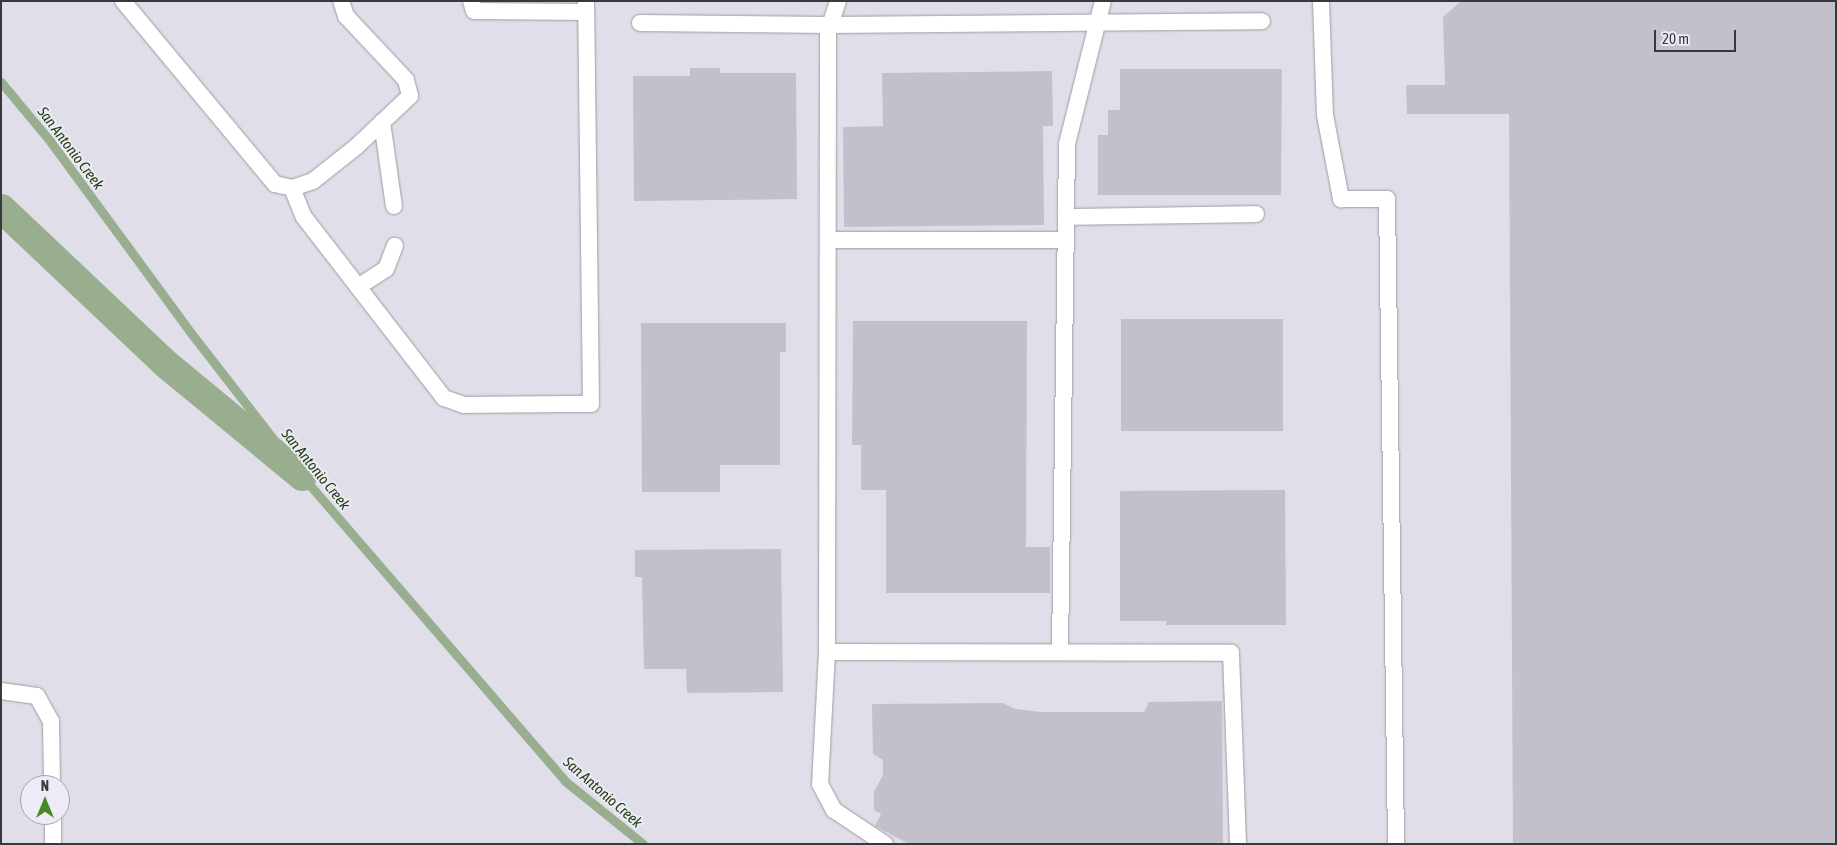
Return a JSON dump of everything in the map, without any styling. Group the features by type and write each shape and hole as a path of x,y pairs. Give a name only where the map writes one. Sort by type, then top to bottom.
{"lane":[{"path":"123,1 275,184 292,188 313,181 410,96 406,80 346,16 341,1"},
{"path":"292,188 304,217 444,398 464,405 591,404 586,6 474,11 471,1"},
{"path":"838,1 830,25 826,652 820,784 834,810 886,844"},
{"path":"1060,652 1067,144 1103,1"},
{"path":"1321,1 1324,115 1341,199 1387,199 1396,844"},
{"path":"640,23 830,25 1262,21"},
{"path":"382,122 394,206"},
{"path":"1066,217 1256,214"},
{"path":"828,240 1066,240"},
{"path":"358,287 386,269 394,246"},
{"path":"826,652 1231,653 1238,844"},
{"path":"1,691 37,696 51,721 52,775"},
{"path":"52,825 53,844"}],"building":[{"path":"1461,1 1836,1 1836,844 1513,844 1509,114 1407,114 1406,85 1445,85 1443,17"},
{"path":"690,68 720,68 720,73 796,73 797,199 634,201 633,76 690,76"},
{"path":"1120,69 1282,69 1281,195 1098,195 1098,135 1108,135 1108,110 1120,110"},
{"path":"1052,71 1053,126 1043,126 1044,225 844,227 843,127 883,126 882,73"},
{"path":"1121,319 1283,319 1283,431 1121,431"},
{"path":"853,321 1027,321 1026,547 1050,547 1050,593 886,593 886,490 861,490 861,445 852,445"},
{"path":"641,323 786,323 786,352 780,352 780,465 720,465 720,492 642,492"},
{"path":"1285,490 1286,625 1166,625 1166,621 1120,621 1120,491"},
{"path":"781,549 783,692 687,693 686,669 644,669 642,577 635,577 635,550"},
{"path":"1222,701 1223,844 909,844 875,826 881,814 874,810 874,792 883,775 883,760 873,754 872,704 1003,703 1015,709 1041,712 1144,712 1149,702"}],"waterway":[{"name":"San Antonio Creek","path":"1,82 50,141 191,333 302,476 565,781 643,844"},
{"path":"1,208 166,364 302,476"}]}
